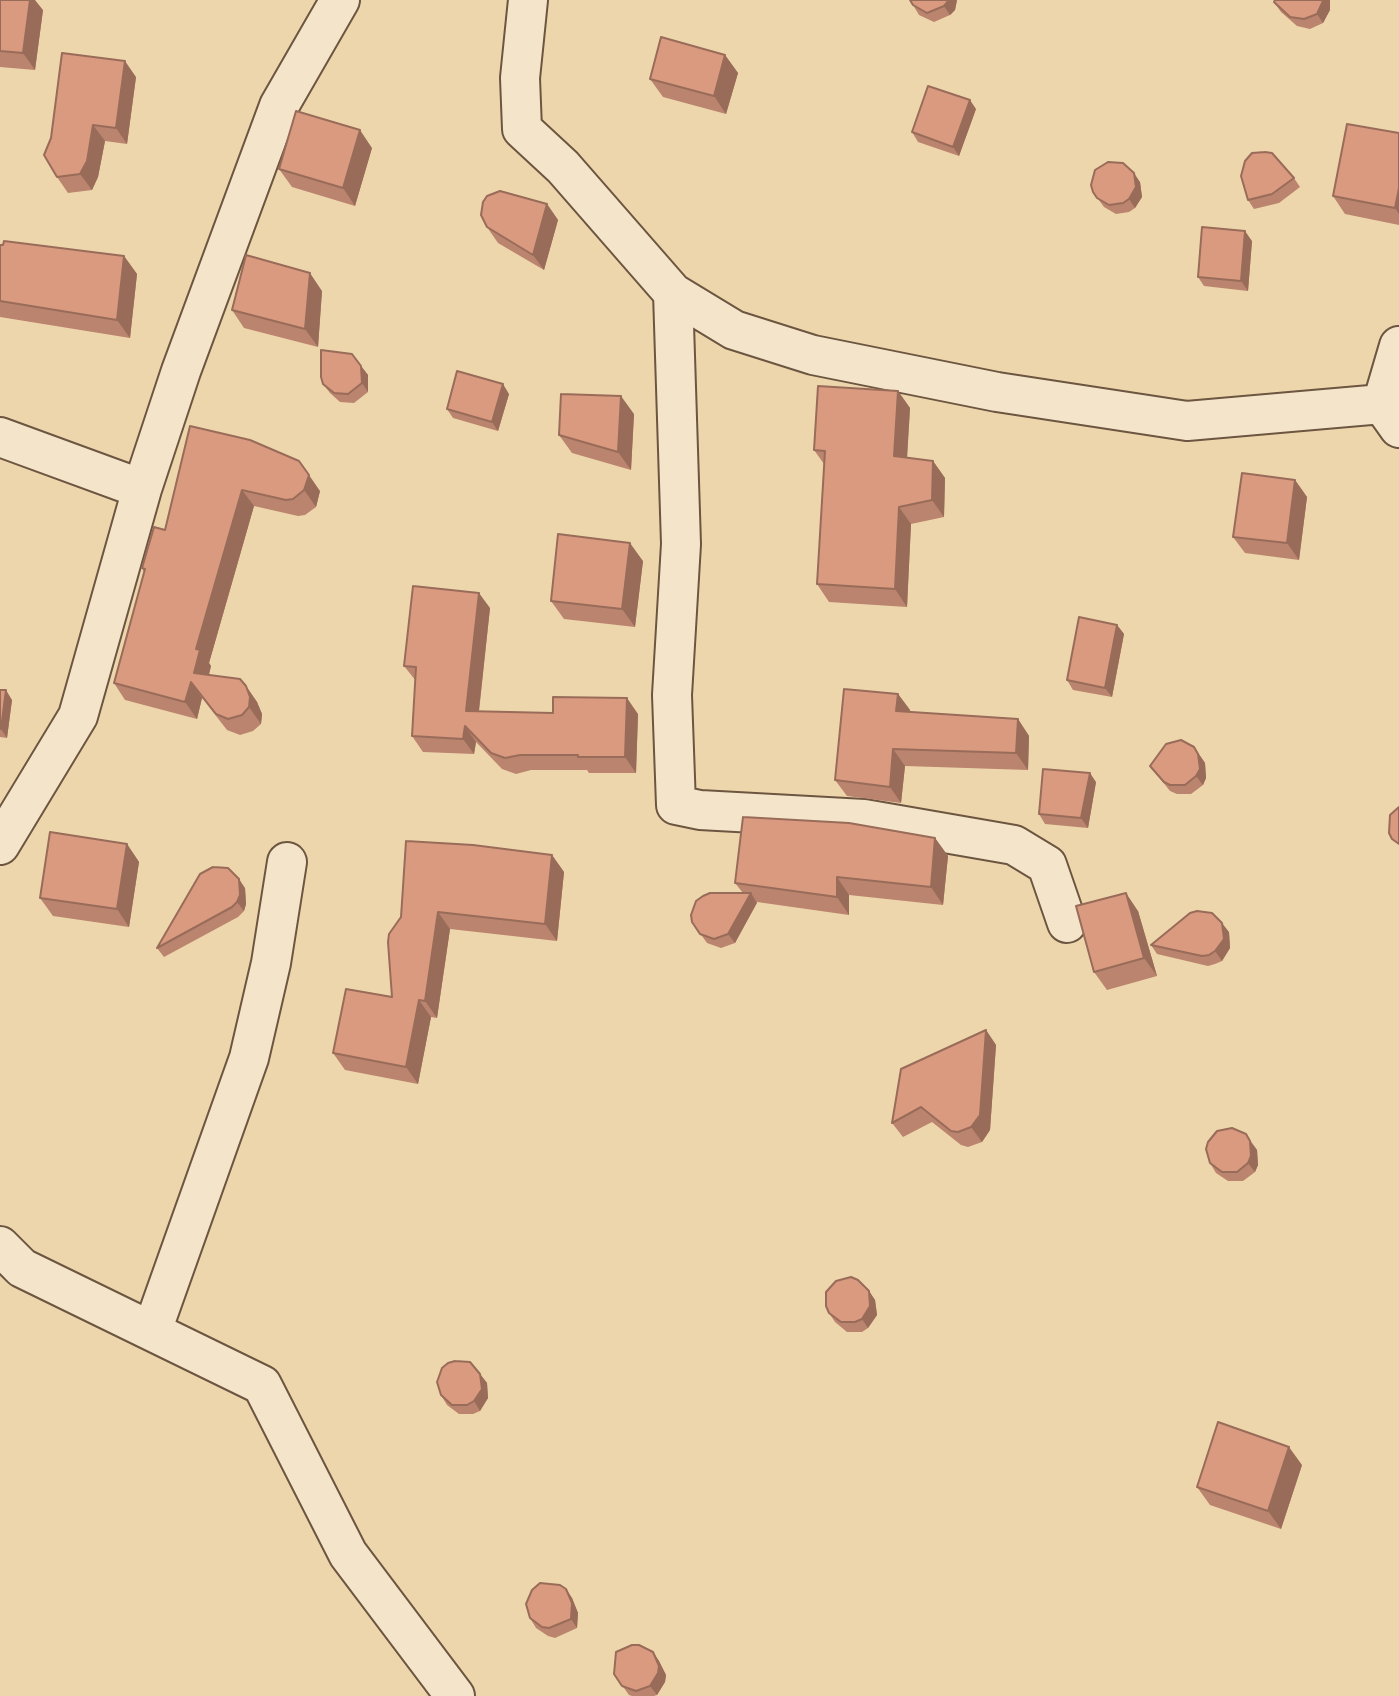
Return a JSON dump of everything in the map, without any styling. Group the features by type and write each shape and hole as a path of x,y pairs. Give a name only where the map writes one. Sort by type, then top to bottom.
{"street":[{"path":"0,845 78,716 142,489 181,371 279,106 340,0"},
{"path":"528,0 520,78 522,129 563,167 673,293 734,330 813,355 997,392 1187,421 1391,416 1399,346"},
{"path":"673,293 681,544 672,695 676,805 700,810 864,819 1014,845 1046,865 1067,923"},
{"path":"0,437 142,489"},
{"path":"152,1331 249,1058 271,963 287,862"},
{"path":"0,1246 22,1268 262,1385 348,1554 456,1696"}],"building":[{"path":"0,0 30,0 23,53 0,51"},
{"path":"910,0 949,0 944,6 927,13 913,5"},
{"path":"1275,0 1323,1 1317,14 1304,19 1290,17"},
{"path":"661,37 725,55 714,96 650,79"},
{"path":"62,53 125,61 116,128 93,125 87,161 80,174 57,177 44,155 51,138"},
{"path":"928,86 970,100 953,147 912,132"},
{"path":"296,111 360,130 343,188 279,169"},
{"path":"1347,124 1399,133 1399,188 1395,208 1333,196"},
{"path":"1252,153 1272,153 1294,178 1272,194 1248,200 1241,176 1245,161"},
{"path":"1108,162 1123,163 1134,173 1136,187 1129,199 1123,203 1109,205 1097,198 1093,192 1091,185 1095,170"},
{"path":"500,191 547,204 533,255 487,227 481,215 483,202 487,196"},
{"path":"1202,227 1245,231 1241,281 1198,277"},
{"path":"4,241 124,256 117,320 0,301 0,245 3,245"},
{"path":"246,255 310,273 305,329 232,310"},
{"path":"321,350 352,354 361,366 362,383 348,394 334,393 323,384"},
{"path":"457,371 503,384 492,422 447,409"},
{"path":"818,386 898,391 894,456 933,461 932,500 899,507 895,589 817,584 825,451 814,450"},
{"path":"561,394 621,396 618,452 559,435"},
{"path":"190,426 250,440 299,461 309,475 304,490 293,499 286,500 242,490 196,649 200,650 194,673 240,679 246,686 250,697 249,707 242,715 228,719 216,714 191,682 185,702 114,683 154,527 165,530"},
{"path":"1242,473 1295,480 1287,543 1233,537"},
{"path":"558,534 630,543 622,609 551,601"},
{"path":"413,586 479,593 466,711 553,713 553,697 627,698 625,757 520,755 505,758 491,753 465,726 463,739 412,736 416,667 404,666"},
{"path":"1079,617 1117,625 1105,688 1067,680"},
{"path":"844,689 898,694 896,711 1018,719 1016,753 893,749 890,787 835,780"},
{"path":"0,690 6,690 1,729 0,728"},
{"path":"1181,740 1194,747 1200,769 1185,785 1170,785 1150,766 1166,744"},
{"path":"1043,769 1090,773 1081,818 1039,814"},
{"path":"1399,807 1399,844 1389,833 1390,815"},
{"path":"743,817 849,823 935,838 931,887 837,877 837,897 735,883"},
{"path":"50,832 127,844 117,909 40,898"},
{"path":"406,841 473,845 552,855 545,924 438,912 425,1001 419,1000 406,1067 333,1053 346,989 392,997 388,942 389,934 401,917"},
{"path":"213,867 228,868 239,879 240,895 237,902 157,948 200,874"},
{"path":"710,893 751,893 728,934 714,939 700,934 691,915 696,901"},
{"path":"1126,893 1144,958 1094,972 1076,906"},
{"path":"1190,913 1212,913 1222,923 1224,939 1215,951 1202,956 1151,945"},
{"path":"986,1030 980,1115 971,1127 958,1132 951,1131 921,1107 892,1123 901,1069"},
{"path":"1232,1128 1246,1134 1250,1141 1251,1156 1248,1163 1237,1172 1222,1172 1210,1163 1206,1149 1217,1131"},
{"path":"851,1277 869,1291 870,1306 862,1319 841,1322 829,1313 826,1292 836,1281"},
{"path":"455,1361 470,1362 480,1374 482,1389 474,1401 467,1405 452,1405 441,1395 437,1382 442,1368"},
{"path":"1218,1422 1289,1447 1268,1511 1197,1487"},
{"path":"540,1583 560,1585 566,1589 572,1603 571,1619 549,1628 542,1627 530,1618 526,1604 532,1590"},
{"path":"639,1645 653,1652 659,1666 650,1686 636,1691 622,1686 614,1674 616,1652"}]}
